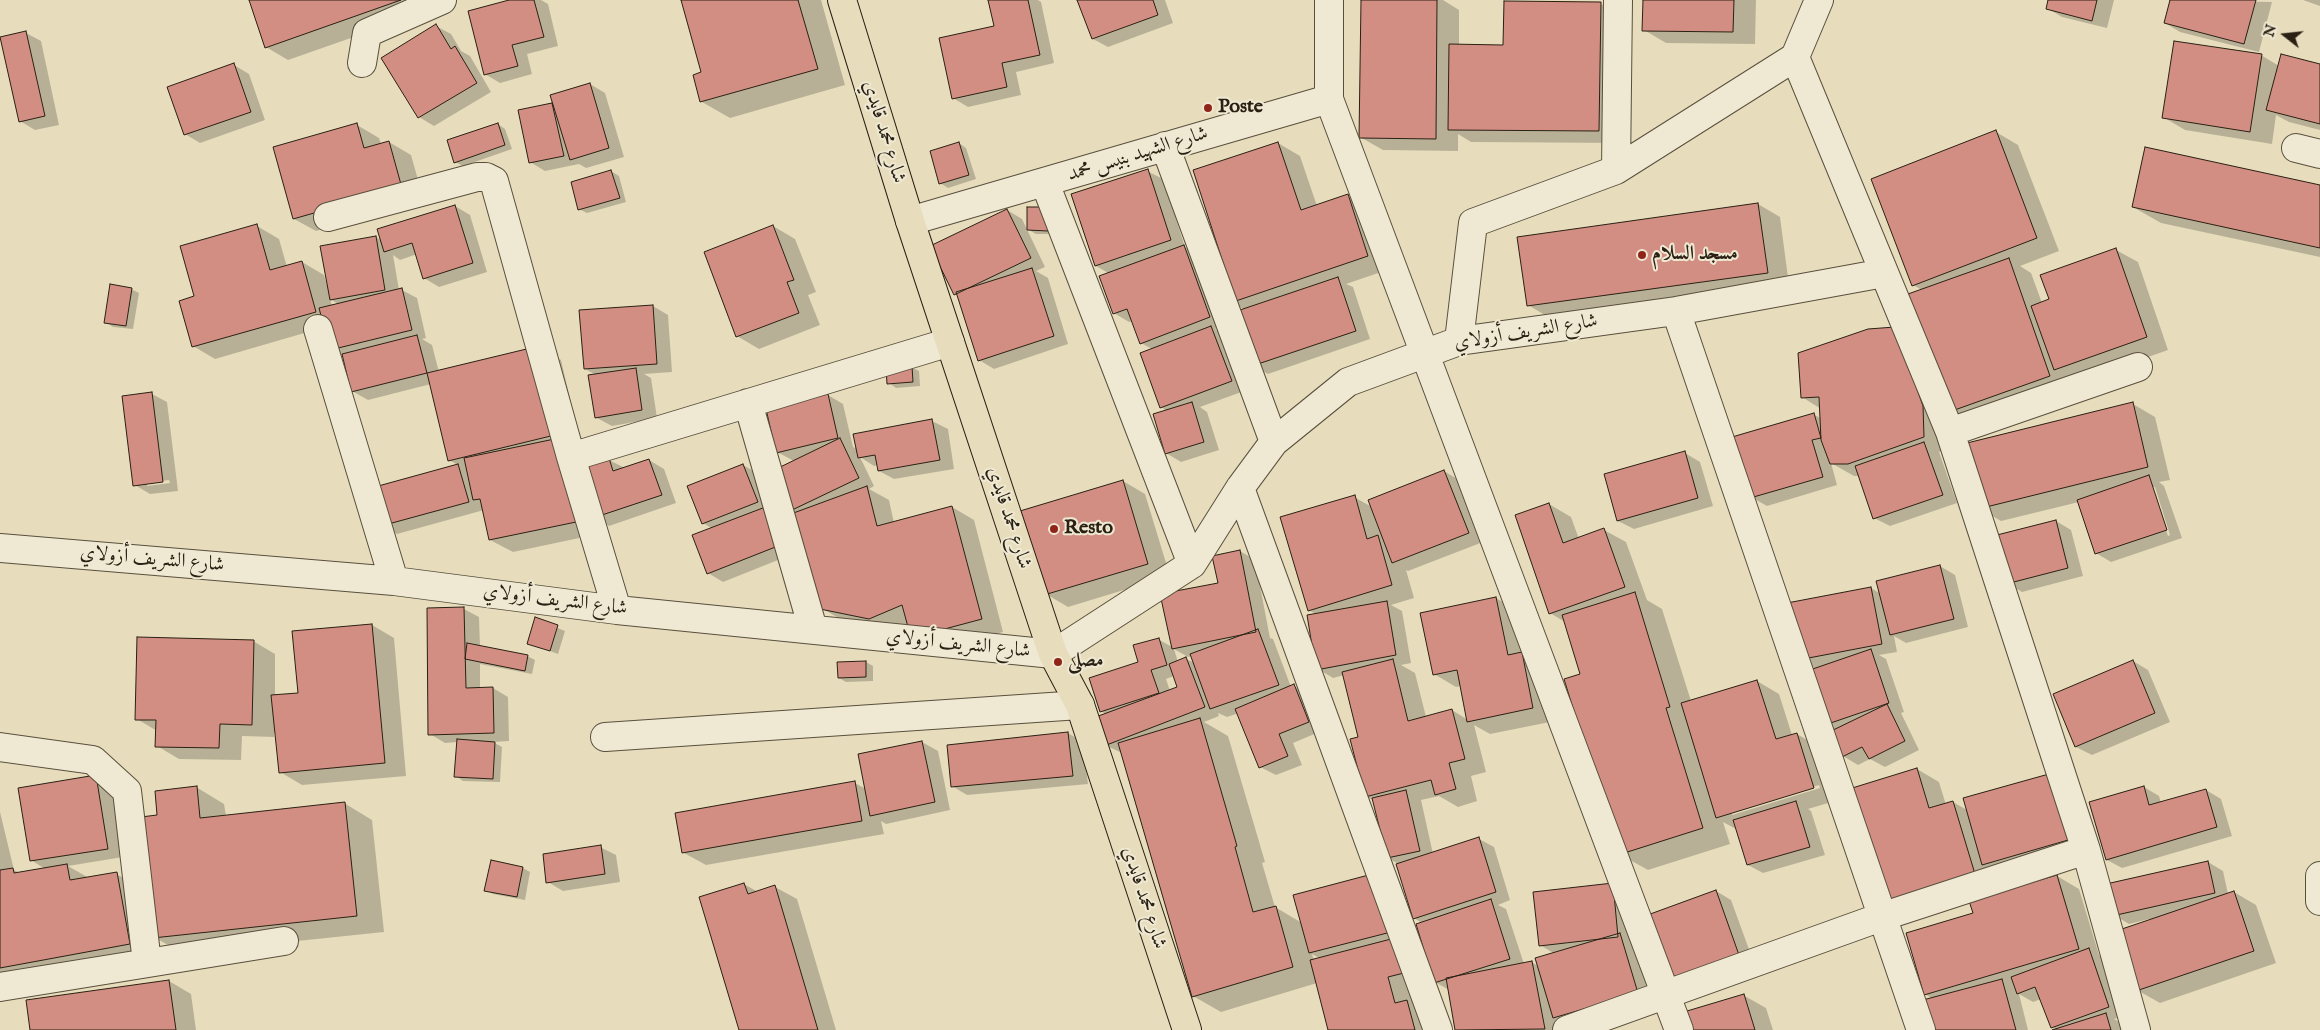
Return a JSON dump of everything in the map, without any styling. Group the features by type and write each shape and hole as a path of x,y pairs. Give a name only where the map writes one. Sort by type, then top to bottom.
{"main road":[{"name":"شارع محمد قايدي","path":"842,0 910,221 1052,654 1080,706 1187,1030"}],"street":[{"path":"362,64 367,33 442,0"},
{"path":"1329,0 1329,99 1679,1030"},
{"path":"1616,170 1618,0"},
{"path":"1459,341 1473,223 1616,170 1795,57 1818,0"},
{"path":"1795,57 1950,432 2086,850 2136,1030"},
{"name":"شارع الشهيد بنيس محمد","path":"910,221 1329,99"},
{"path":"1165,146 1274,442"},
{"path":"328,217 477,177 486,177 494,181 571,457 617,610"},
{"path":"1045,183 1192,564"},
{"name":"شارع الشريف أزولاي","path":"0,548 394,581 617,610 1052,654 1192,564 1240,488 1274,442 1348,382 1459,341 1676,311 1884,273"},
{"path":"1676,311 1884,916 1921,1030"},
{"path":"318,329 394,581"},
{"path":"571,457 950,342"},
{"path":"1950,432 2138,368"},
{"path":"748,403 812,629"},
{"path":"1240,488 1438,1030"},
{"path":"605,737 1080,706"},
{"path":"0,747 93,760 127,790 147,963"},
{"path":"1567,1030 1884,916 2086,850"},
{"path":"2320,876 2320,901"},
{"path":"0,987 284,941"}],"building":[{"path":"249,0 401,0 265,48"},
{"path":"509,0 534,0 544,37 512,45 518,66 484,75 468,11"},
{"path":"681,0 798,0 818,69 700,102 693,75 701,72"},
{"path":"988,0 1028,0 1040,55 1002,63 1007,87 952,99 939,38 994,26"},
{"path":"1077,0 1153,0 1158,15 1092,39"},
{"path":"1361,0 1437,0 1436,139 1359,138"},
{"path":"1643,0 1734,0 1733,32 1642,31"},
{"path":"2048,0 2097,0 2092,21 2046,9"},
{"path":"2170,0 2256,0 2244,44 2164,23"},
{"path":"1504,1 1601,2 1599,131 1448,130 1449,44 1503,45"},
{"path":"436,24 451,49 455,46 477,83 418,118 381,58"},
{"path":"26,31 45,116 19,122 0,37"},
{"path":"2174,41 2262,54 2250,132 2162,118"},
{"path":"2281,54 2320,64 2320,124 2266,110"},
{"path":"234,63 251,112 184,135 167,87"},
{"path":"590,83 609,148 570,160 550,95"},
{"path":"552,103 564,156 529,163 518,110"},
{"path":"357,123 364,148 389,141 402,188 293,219 273,147"},
{"path":"498,123 505,145 454,163 447,140"},
{"path":"1996,130 2037,238 1912,286 1871,179"},
{"path":"959,142 969,175 939,184 930,151"},
{"path":"1278,142 1301,210 1348,194 1368,256 1230,303 1220,274 1226,272 1193,170"},
{"path":"2145,147 2320,185 2320,248 2132,207"},
{"path":"1148,169 1171,240 1095,266 1071,194"},
{"path":"611,170 620,198 578,210 571,182"},
{"name":"مسجد السلام","path":"1758,203 1768,273 1527,306 1517,237"},
{"path":"455,205 473,263 423,279 412,243 384,252 377,229"},
{"path":"1027,207 1048,207 1048,231 1027,230"},
{"path":"1007,209 1031,258 954,295 930,246"},
{"path":"257,224 270,270 302,261 316,312 192,347 179,301 194,296 180,246"},
{"path":"773,225 794,280 787,282 799,313 736,337 704,252"},
{"path":"376,236 385,290 330,300 320,246"},
{"path":"1184,245 1210,317 1140,344 1127,309 1113,314 1099,276"},
{"path":"2116,248 2147,337 2054,370 2031,306 2049,299 2040,275"},
{"path":"2009,258 2050,376 1949,412 1908,294"},
{"path":"1032,268 1054,336 978,361 956,292"},
{"path":"1338,277 1356,331 1252,366 1234,312"},
{"path":"110,284 132,288 126,326 104,323"},
{"path":"402,288 412,330 330,350 319,308"},
{"path":"653,305 657,364 584,369 579,310"},
{"path":"1211,326 1232,381 1160,408 1140,353"},
{"path":"1895,327 1923,406 1924,437 1848,464 1830,464 1821,440 1819,397 1801,398 1798,353 1868,329"},
{"path":"417,335 427,373 351,392 342,354"},
{"path":"539,346 559,434 448,461 427,373"},
{"path":"912,366 913,382 887,384 886,367"},
{"path":"636,368 642,410 595,418 588,375"},
{"path":"152,392 163,482 133,486 122,396"},
{"path":"828,394 838,438 776,453 766,409"},
{"path":"1192,402 1204,442 1165,454 1153,414"},
{"path":"2133,402 2148,467 1978,509 1963,444"},
{"path":"1814,413 1821,438 1812,440 1823,477 1750,498 1732,437"},
{"path":"932,419 940,460 878,471 875,455 858,458 853,434"},
{"path":"564,437 581,521 489,540 480,499 473,500 464,458"},
{"path":"840,438 859,478 790,511 772,471"},
{"path":"1924,442 1943,495 1873,519 1855,466"},
{"path":"1685,451 1698,498 1617,521 1604,474"},
{"path":"609,458 613,471 649,459 662,495 593,518 576,469"},
{"path":"458,464 469,502 381,526 371,488"},
{"path":"743,464 758,502 702,524 687,486"},
{"path":"1444,470 1469,533 1392,563 1368,500"},
{"path":"2149,475 2167,530 2095,554 2077,500"},
{"path":"1123,480 1148,564 1044,595 1020,511"},
{"path":"867,486 877,526 952,506 982,619 911,638 902,605 869,619 820,609 788,515"},
{"path":"1355,495 1367,539 1378,535 1392,585 1308,611 1280,517"},
{"path":"1549,503 1563,543 1604,528 1625,587 1549,614 1515,515"},
{"path":"768,506 783,544 707,574 692,535"},
{"path":"2056,520 2068,568 2006,584 1993,536"},
{"path":"1240,550 1256,632 1172,649 1160,594 1218,583 1212,556"},
{"path":"1940,565 1954,619 1890,635 1876,581"},
{"path":"1871,587 1882,644 1798,660 1787,603"},
{"path":"1635,592 1670,707 1666,708 1703,828 1618,855 1564,679 1580,674 1562,615"},
{"path":"1496,597 1508,655 1522,652 1533,708 1467,722 1457,670 1433,675 1420,613"},
{"path":"1387,601 1396,655 1316,670 1307,615"},
{"path":"464,607 466,688 493,687 494,733 428,735 427,608"},
{"path":"535,617 558,625 550,651 527,644"},
{"path":"372,624 385,763 279,773 271,695 298,693 292,631"},
{"path":"1258,629 1279,685 1210,709 1190,654"},
{"path":"137,637 254,640 252,725 220,724 219,748 155,747 156,720 135,720"},
{"path":"1159,638 1167,665 1151,670 1159,693 1100,712 1089,678 1138,662 1133,645"},
{"path":"467,643 528,655 525,671 465,659"},
{"path":"1871,649 1889,703 1819,727 1801,673"},
{"path":"1186,657 1205,707 1104,746 1093,718 1177,687 1169,664"},
{"path":"1393,659 1408,721 1452,709 1465,759 1449,763 1456,789 1435,795 1431,780 1365,797 1350,739 1358,737 1342,672"},
{"path":"2133,660 2155,713 2075,747 2053,694"},
{"path":"866,661 866,677 838,678 837,662"},
{"path":"1757,680 1776,739 1797,733 1814,788 1716,818 1681,703"},
{"path":"1294,684 1309,722 1279,734 1288,756 1259,768 1235,709"},
{"path":"1887,704 1905,741 1869,759 1862,747 1842,757 1829,732"},
{"path":"1200,718 1237,846 1235,847 1253,912 1276,906 1293,967 1192,997 1118,743"},
{"path":"1068,732 1073,776 951,787 947,745"},
{"path":"457,739 495,742 493,779 454,777"},
{"path":"922,741 935,802 870,816 858,754"},
{"path":"1917,768 1929,808 1953,801 1975,874 1884,903 1849,789"},
{"path":"2056,772 2075,838 1982,865 1963,798"},
{"path":"96,775 108,849 30,861 18,788"},
{"path":"855,781 862,821 682,853 675,813"},
{"path":"197,786 200,818 345,802 357,916 153,938 141,817 157,815 155,791"},
{"path":"2144,786 2149,805 2206,789 2217,827 2106,860 2089,802"},
{"path":"1406,790 1420,851 1387,858 1372,798"},
{"path":"1796,801 1810,847 1747,865 1733,820"},
{"path":"1479,837 1496,892 1413,919 1396,864"},
{"path":"601,845 605,874 546,883 543,854"},
{"path":"491,860 523,867 517,897 484,891"},
{"path":"2208,861 2215,893 2112,916 2106,884"},
{"path":"67,864 70,880 117,872 130,944 0,968 0,870 13,868 14,873"},
{"path":"1380,872 1395,931 1309,953 1293,895"},
{"path":"2057,875 2079,949 1924,995 1906,933 1973,913 1969,901"},
{"path":"744,883 748,894 775,885 818,1030 739,1030 699,897"},
{"path":"1613,883 1618,937 1539,946 1533,892"},
{"path":"1716,890 1739,955 1665,981 1642,917"},
{"path":"2234,891 2254,951 2136,991 2116,931"},
{"path":"1491,899 1510,959 1434,983 1416,924"},
{"path":"1620,933 1638,993 1553,1018 1535,958"},
{"path":"1395,938 1404,973 1388,977 1395,1003 1407,1000 1415,1030 1328,1030 1310,960"},
{"path":"2089,948 2109,1007 2051,1028 2035,987 2017,994 2011,977"},
{"path":"1532,961 1545,1029 1455,1030 1446,978"},
{"path":"2002,979 2016,1030 1927,1030 1919,1001"},
{"path":"169,980 176,1030 30,1030 26,1000"},
{"path":"1744,994 1755,1030 1693,1030 1687,1011"},
{"path":"2106,1013 2111,1030 2052,1030"}],"place":[{"name":"Poste","path":"1208,108"},
{"name":"مسجد السلام","path":"1642,255"},
{"name":"Resto","path":"1054,529"},
{"name":"مصلى","path":"1058,662"}]}
